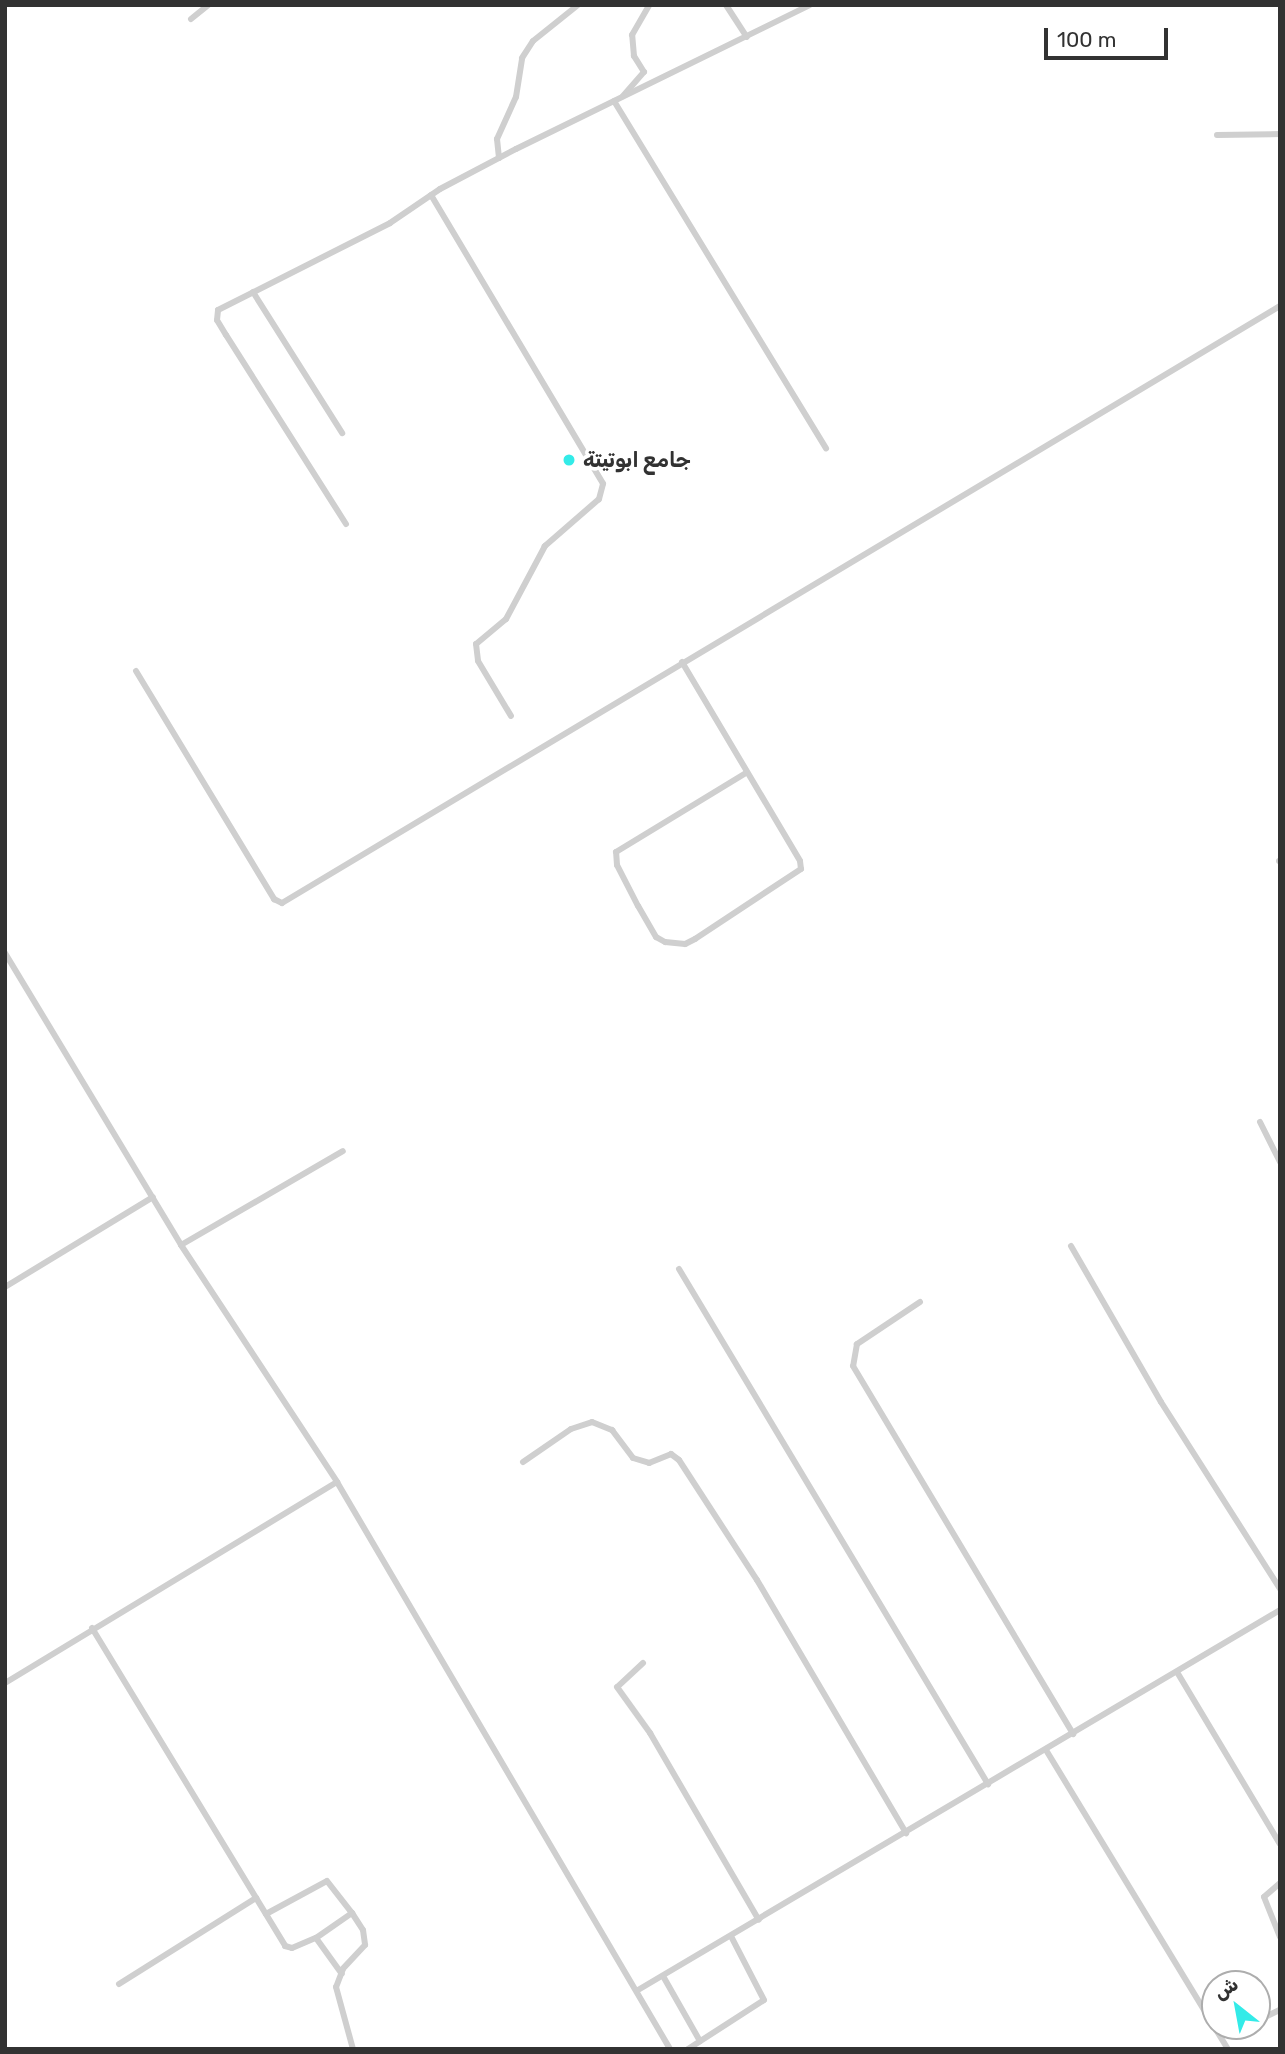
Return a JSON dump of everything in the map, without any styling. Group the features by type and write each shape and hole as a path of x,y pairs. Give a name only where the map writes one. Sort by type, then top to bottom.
{"street":[{"path":"191,19 208,5"},
{"path":"499,158 497,139 516,97 522,58 533,41 578,5"},
{"path":"623,96 644,72 634,55 632,35 649,5"},
{"path":"726,5 747,37"},
{"path":"346,524 217,320 225,304 390,223 430,195 499,158 810,5"},
{"path":"614,102 826,448"},
{"path":"1217,135 1280,134"},
{"path":"430,195 603,484 600,499 545,546 506,619 476,644 478,661 511,716"},
{"path":"253,292 342,433"},
{"path":"136,671 274,899 282,903 1280,306"},
{"path":"682,662 746,772 801,869 695,939 685,944 665,942 656,937 638,906 617,864 616,852 746,772"},
{"path":"6,956 181,1245 337,1482 638,1990 670,2049"},
{"path":"1260,1122 1280,1162"},
{"path":"181,1245 343,1151"},
{"path":"5,1287 153,1198"},
{"path":"1071,1246 1161,1402 1280,1589"},
{"path":"678,1269 988,1784"},
{"path":"920,1302 857,1344 853,1366 1073,1734"},
{"path":"523,1462 571,1429 592,1422 612,1430 633,1458 649,1463 671,1454 679,1460 757,1580 804,1667 906,1833"},
{"path":"5,1683 337,1482"},
{"path":"638,1990 1280,1610"},
{"path":"92,1628 285,1945 292,1948 316,1938 352,1913"},
{"path":"643,1664 617,1687 650,1733 759,1920"},
{"path":"1177,1672 1280,1844"},
{"path":"1046,1750 1201,2005"},
{"path":"266,1914 327,1881 352,1913 365,1945 342,1974 336,1987 353,2049"},
{"path":"1280,1883 1264,1897 1280,1937"},
{"path":"119,1984 256,1898"},
{"path":"688,2049 764,2000 731,1936"},
{"path":"316,1938 342,1974"},
{"path":"663,1976 700,2041"}],"place":[{"name":"جامع ابوتيتة","path":"569,460"}]}
